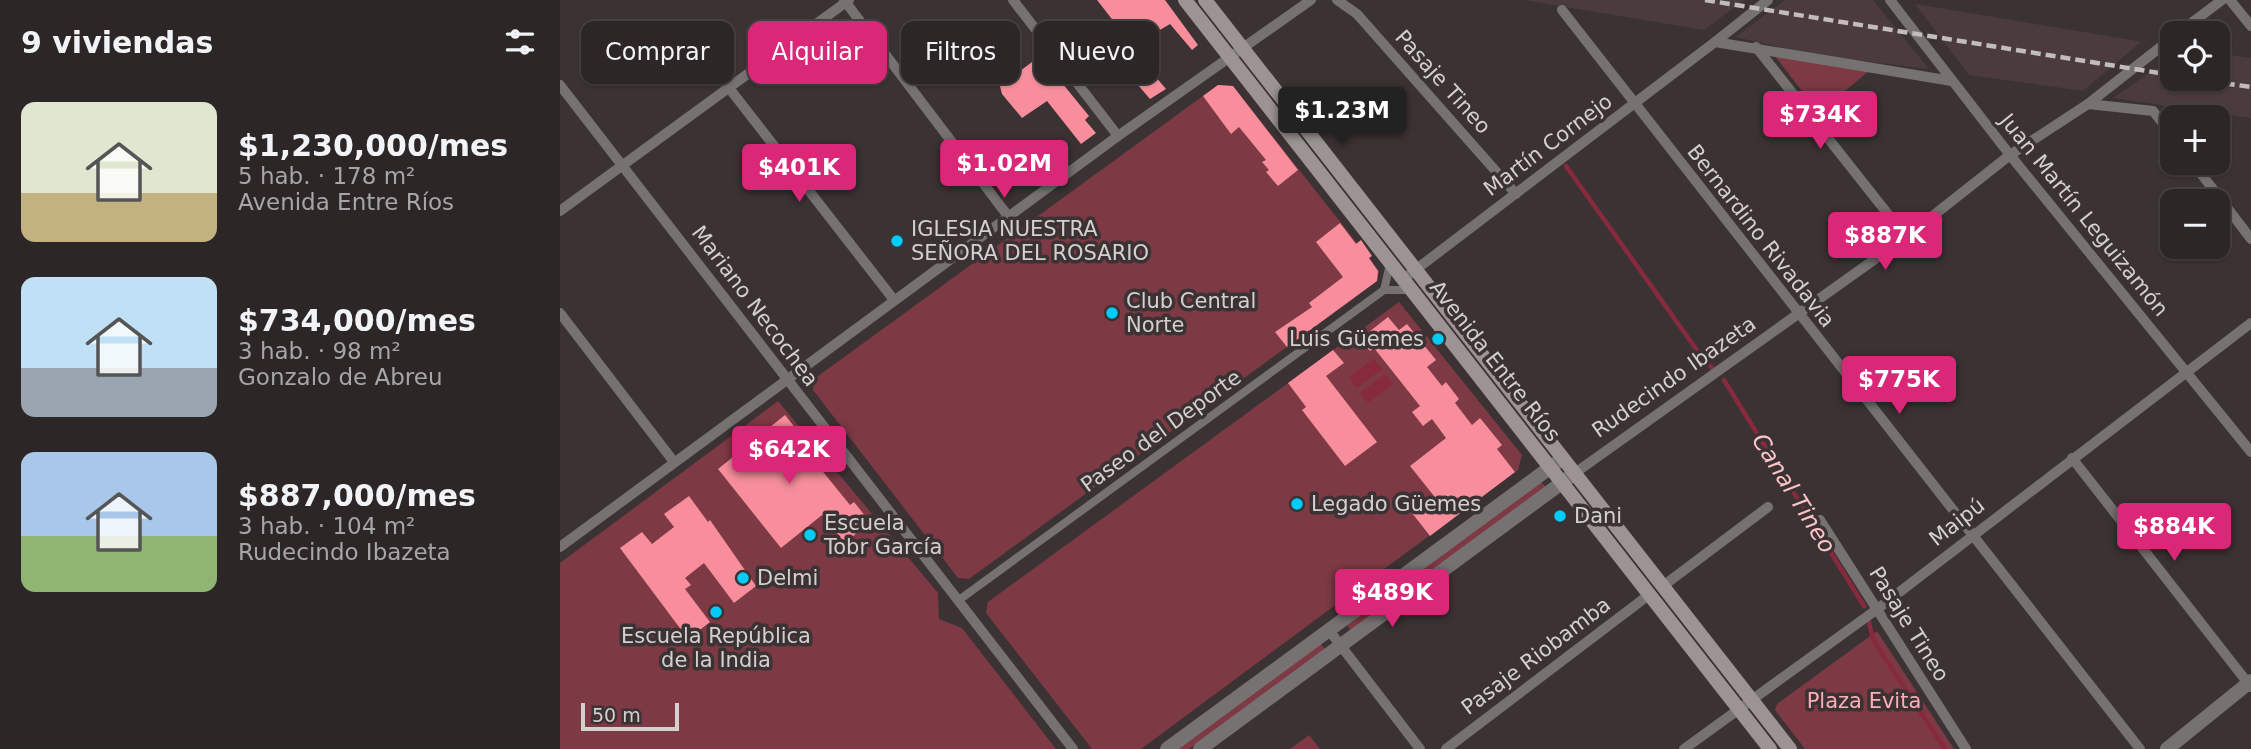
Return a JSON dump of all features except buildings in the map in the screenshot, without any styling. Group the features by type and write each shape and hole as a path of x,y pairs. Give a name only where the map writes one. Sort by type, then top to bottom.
{"main road":[{"name":"Avenida Entre Ríos","path":"1185,0 1390,261 1410,275 1415,293 1557,462"},
{"name":"Avenida Entre Ríos","path":"1205,0 1410,275 1557,462 1650,594 1770,749"},
{"name":"Avenida Entre Ríos","path":"1569,478 1663,586 1790,749"}],"street":[{"path":"1013,0 1118,136"},
{"path":"562,541 787,381 1228,55 1311,0"},
{"name":"Pasaje Tineo","path":"1337,0 1357,14 1516,194"},
{"name":"Martín Cornejo","path":"1410,275 1768,0"},
{"name":"Juan Martín Leguizamón","path":"1890,0 2010,155 2251,452"},
{"path":"2194,21 2222,0"},
{"path":"2230,0 2251,26"},
{"path":"560,211 846,1 1008,216"},
{"name":"Bernardino Rivadavia","path":"1562,10 1798,316 1973,533 2140,749"},
{"path":"1715,42 1952,81"},
{"path":"1756,47 1906,237"},
{"name":"Rudecindo Ibazeta","path":"1200,749 1569,478 1798,316 1906,237 2010,155 2088,104 2160,47"},
{"name":"Mariano Necochea","path":"560,85 1073,749"},
{"path":"729,88 894,300"},
{"path":"2088,104 2153,111 2160,120"},
{"path":"2202,175 2251,239"},
{"path":"1390,261 1391,269 1384,290 1406,289 1415,293"},
{"name":"Paseo del Deporte","path":"959,600 1384,290"},
{"path":"560,313 674,462"},
{"name":"Maipú","path":"1684,749 1876,610 1973,533 2251,323"},
{"path":"2072,458 2250,684 2166,749"},
{"path":"1167,749 1557,462"},
{"path":"1663,586 1768,507"},
{"name":"Pasaje Tineo","path":"1820,520 1966,749"},
{"name":"Pasaje Riobamba","path":"1446,749 1650,594"},
{"path":"1328,629 1420,749"}],"shaded area":[{"path":"1524,0 1744,0 1704,30"},
{"path":"1785,0 1873,0 1929,69 1821,56 1735,37"},
{"path":"1915,4 2141,42 2083,91 1969,75"},
{"path":"2230,55 2251,58 2251,118 2230,115 2230,105 2161,105 2113,98 2160,65 2160,91 2230,91"},
{"path":"1374,358 1382,369 1357,388 1349,378"},
{"path":"1385,374 1393,384 1368,403 1360,393"}],"green space":[{"path":"1771,51 1870,70 1819,113"},
{"path":"1218,85 1233,86 1379,271 1377,281 969,579 958,578 813,390 814,379"},
{"name":"Legado Güemes","path":"1399,302 1522,455 1518,470 1141,749 1092,749 986,613 988,602"},
{"name":"Delmi","path":"778,401 938,593 939,619 962,628 1056,749 560,749 560,563"},
{"path":"1541,482 1546,487 1351,631 1347,625"},
{"name":"Plaza Evita","path":"1877,631 1954,749 1805,749 1775,710 1777,704"},
{"path":"1320,643 1325,649 1189,749 1177,749"},
{"path":"1309,735 1320,749 1290,749"}],"waterway":[{"name":"Canal Tineo","path":"1566,166 1701,356 1714,370"},
{"name":"Canal Tineo","path":"1724,380 1864,606"},
{"name":"Canal Tineo","path":"1869,622 1873,640 1945,749"}],"railway":[{"path":"1705,0 2160,73"},
{"path":"2230,84 2251,87"}],"place":[{"name":"IGLESIA NUESTRA SEÑORA DEL ROSARIO","path":"897,241"},
{"name":"Club Central Norte","path":"1112,313"},
{"name":"Luis Güemes","path":"1438,339"},
{"name":"Legado Güemes","path":"1297,504"},
{"name":"Dani","path":"1560,516"},
{"name":"Escuela Tobr García","path":"810,535"},
{"name":"Delmi","path":"743,578"},
{"name":"Escuela República de la India","path":"716,612"}]}
